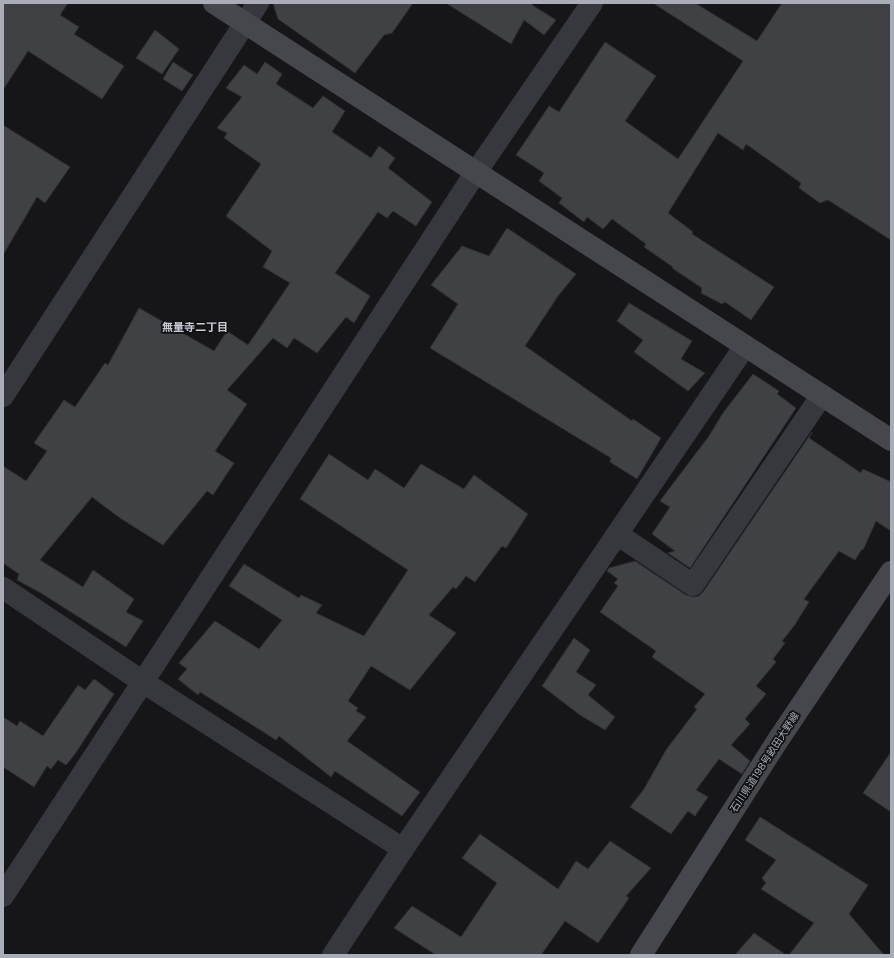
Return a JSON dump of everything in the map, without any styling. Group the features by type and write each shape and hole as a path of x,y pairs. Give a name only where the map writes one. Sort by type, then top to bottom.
{"street":[{"path":"214,3 891,440"},
{"path":"3,396 258,3"},
{"path":"3,896 476,172 592,3"},
{"path":"333,955 745,346"},
{"path":"617,534 693,585 822,395"},
{"name":"石川県道198号畝田大野線","path":"641,955 778,740 891,572"},
{"path":"3,588 143,682 404,849"}],"building":[{"path":"3,3 68,3 60,15 79,27 74,34 124,66 102,99 28,51 3,90"},
{"path":"273,3 413,3 392,33 384,35 355,73 278,19"},
{"path":"446,3 533,3 532,5 556,20 544,35 524,20 511,44"},
{"path":"653,3 695,3 757,41 782,3 891,3 891,240 828,200 820,203 799,188 801,183 746,144 743,150 718,133 668,213 693,232 692,234 774,287 751,320 725,302 722,304 701,293 702,288 644,247 646,244 612,219 603,229 587,217 584,222 559,203 562,198 539,181 544,173 516,155 549,106 559,112 605,42 656,76 625,121 678,159 743,61"},
{"path":"155,30 179,49 162,74 136,58"},
{"path":"173,62 193,75 182,91 163,79"},
{"path":"265,62 282,74 276,84 313,108 323,96 345,111 332,132 371,158 379,146 395,158 388,168 432,202 416,226 393,211 387,218 378,212 335,273 370,296 354,323 346,317 317,353 294,338 287,348 273,338 227,390 247,404 215,451 234,463 213,495 207,491 163,545 120,518 92,497 40,560 83,587 93,570 134,599 126,612 143,621 126,647 41,593 17,580 19,574 3,563 3,466 26,481 47,451 34,443 64,400 75,407 105,363 108,365 139,308 214,351 227,331 248,345 290,283 263,267 272,251 226,216 261,164 224,138 227,133 217,128 242,97 226,88 244,65 257,74"},
{"path":"3,125 70,167 45,203 37,197 3,255"},
{"path":"507,228 576,274 558,296 525,346 632,421 633,419 661,438 637,479 610,462 611,458 430,348 458,304 431,285 462,246 489,256"},
{"path":"629,303 692,341 681,359 705,373 688,391 634,352 643,340 617,321"},
{"path":"753,374 779,391 777,394 796,408 690,568 668,553 675,551 652,534 670,507 660,501"},
{"path":"812,432 809,438 861,473 863,469 891,482 891,531 876,521 863,550 862,549 855,560 839,551 804,599 809,602 794,626 782,641 785,643 773,659 776,662 756,686 766,694 745,719 750,724 731,745 750,761 742,774 719,759 696,790 708,797 695,816 688,811 671,834 630,807 644,789 666,750 697,709 694,707 705,694 652,657 656,651 600,612 618,586 614,583 618,579 607,571 609,568 635,561 686,595 693,597 699,596"},
{"path":"329,454 368,480 375,469 404,488 421,464 464,489 474,475 528,514 506,548 502,546 475,582 466,576 456,589 453,587 429,615 456,633 410,690 371,666 348,701 358,708 356,711 366,717 347,741 420,792 402,816 335,771 331,777 279,736 276,740 200,692 198,695 178,679 187,669 179,663 215,621 259,649 282,620 229,586 244,564 299,598 301,595 322,605 316,613 364,636 408,570 300,499"},
{"path":"574,638 590,650 576,672 596,685 588,695 615,717 605,730 580,715 542,686"},
{"path":"94,679 114,694 75,754 66,765 58,760 51,769 47,766 34,787 3,767 3,717 17,726 20,721 43,736 78,685 85,690"},
{"path":"891,752 891,812 863,793"},
{"path":"760,817 868,885 849,914 884,955 789,955 814,923 761,889 766,883 762,878 776,860 745,840"},
{"path":"480,834 558,889 576,861 588,869 610,841 651,868 626,896 629,898 598,943 565,921 541,955 436,955 394,928 412,906 461,937 497,883 462,858"},
{"path":"754,933 786,955 735,955"}],"district":[{"name":"無量寺二丁目","path":"195,327"}]}
